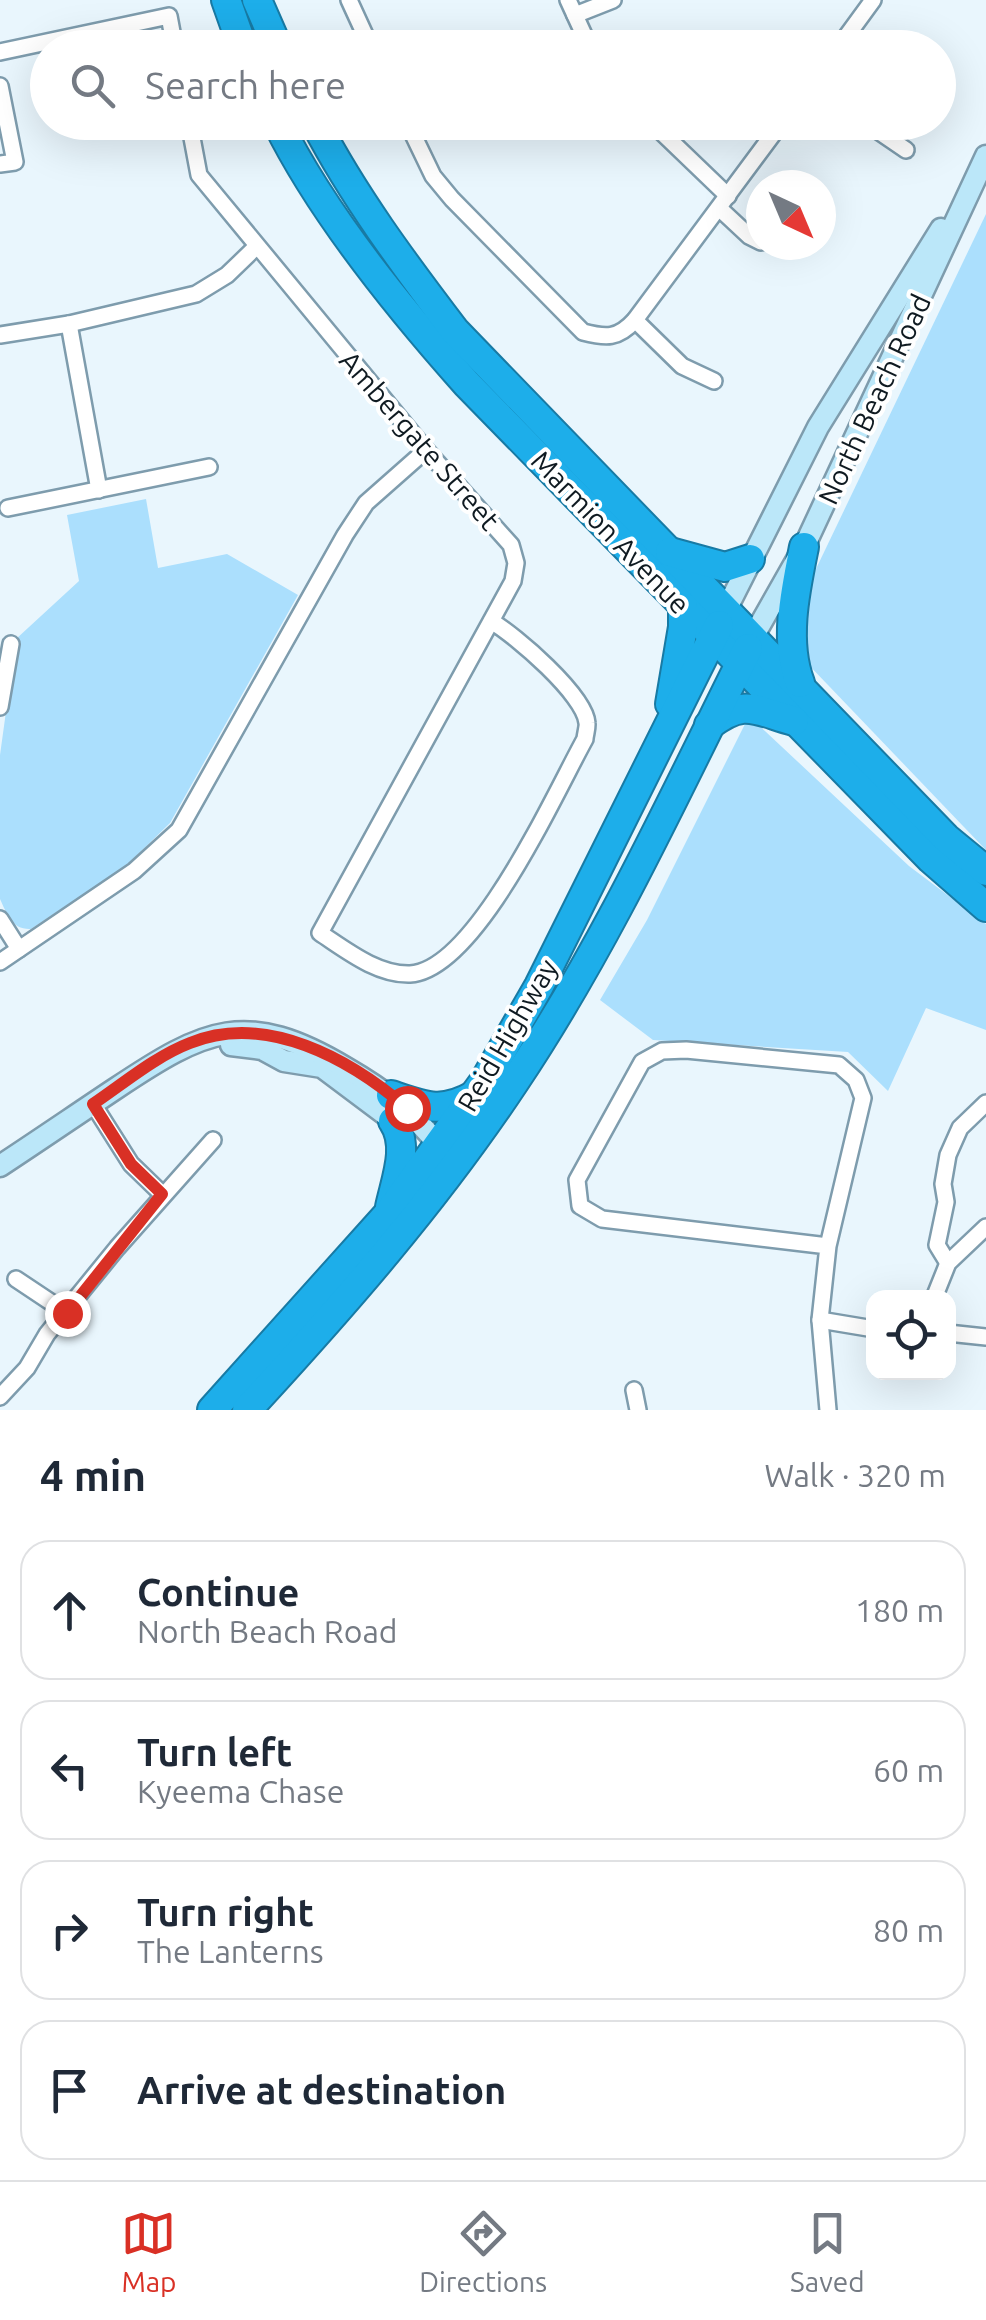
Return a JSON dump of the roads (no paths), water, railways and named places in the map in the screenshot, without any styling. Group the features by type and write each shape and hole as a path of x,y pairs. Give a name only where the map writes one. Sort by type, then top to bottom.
{"highway":[{"path":"226,0 237,30"},
{"path":"257,0 270,30"},
{"name":"Marmion Avenue","path":"288,140 340,225 435,348 713,638 931,859 986,907"},
{"name":"Marmion Avenue","path":"324,140 392,250 455,330 946,838 986,871"},
{"path":"801,686 791,648 804,547"},
{"path":"668,552 725,567 750,559"},
{"path":"664,737 683,607"},
{"name":"Reid Highway","path":"212,1410 389,1213 509,1043 726,610"},
{"name":"Reid Highway","path":"247,1410 420,1212 515,1081 573,989 753,637"},
{"path":"709,725 730,709 743,708 796,721"},
{"path":"420,1212 439,1146 470,1125 515,1081"},
{"path":"389,1213 402,1151 392,1108 446,1108 476,1094"}],"main road":[{"name":"North Beach Road","path":"753,637 804,547 986,156"},
{"name":"North Beach Road","path":"726,610 818,427 986,156"},
{"path":"0,1166 182,1059 234,1044 262,1048 284,1061 322,1067 392,1108 418,1118 439,1146"},
{"path":"0,1182 96,1108"}],"street":[{"path":"348,0 362,30"},
{"path":"571,8 613,0"},
{"path":"851,30 873,0"},
{"path":"103,30 169,16 172,30"},
{"path":"0,52 30,46"},
{"path":"0,86 14,162 0,164"},
{"name":"Ambergate Street","path":"192,140 199,175 426,450 511,545 516,563 513,581 320,933 386,972 413,974 441,963 497,901 585,738 588,724 584,711 536,654 492,620"},
{"path":"415,140 432,176 583,332 607,338 624,332 635,320 769,140"},
{"path":"667,140 746,231"},
{"path":"891,140 906,150"},
{"path":"0,335 69,324 196,294 228,275 256,248"},
{"path":"635,320 682,366 714,381"},
{"path":"69,324 99,490"},
{"path":"0,962 134,871 180,830 345,535 366,503 426,450"},
{"path":"8,508 209,467"},
{"path":"0,707 11,644"},
{"path":"0,918 20,949"},
{"path":"828,1246 602,1219 580,1206 577,1180 642,1062 662,1051 686,1050 839,1065 856,1080 861,1109 828,1246 820,1320 828,1410"},
{"path":"948,1263 938,1245 946,1202 948,1155 960,1128 986,1103"},
{"path":"96,1108 131,1164 162,1194"},
{"path":"0,1397 27,1368 47,1334 162,1194 213,1140"},
{"path":"937,1290 948,1263 986,1227"},
{"path":"16,1280 67,1313"},
{"path":"820,1320 866,1327"},
{"path":"956,1334 986,1336"},
{"path":"634,1390 638,1410"}]}
